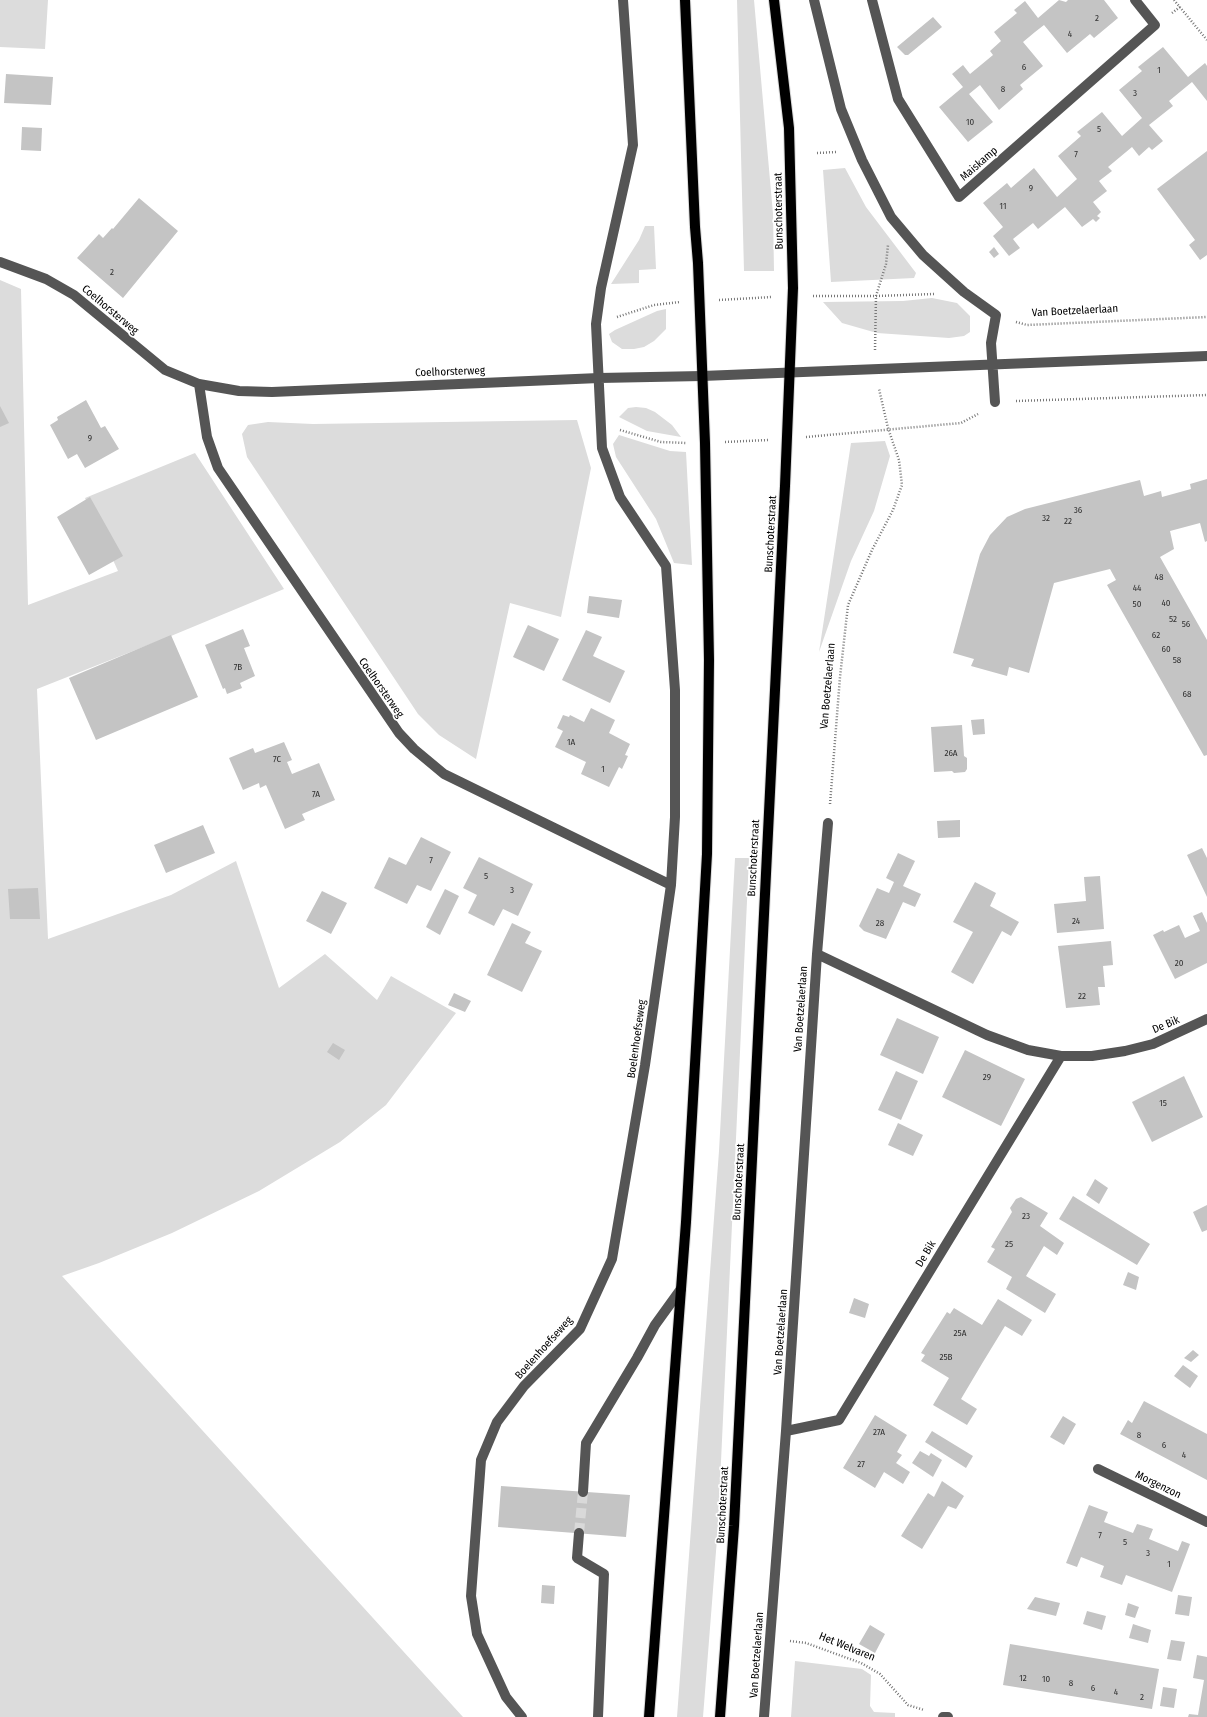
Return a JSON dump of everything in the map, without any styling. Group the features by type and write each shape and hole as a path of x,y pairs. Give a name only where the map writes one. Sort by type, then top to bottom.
{"main road":[{"path":"649,1717 681,1289 707,854 709,660 705,443 685,0"},
{"name":"Bunschoterstraat","path":"720,1717 734,1526 790,371 792,288 789,128 774,0"}],"street":[{"path":"623,0 633,145 601,288 596,324 602,448 620,497 666,566 675,690 675,817 671,885"},
{"path":"814,0 841,109 862,160 891,217 923,255 964,292 996,315 991,344 995,402"},
{"name":"Maiskamp","path":"872,0 898,99 959,198 1155,26 1135,0"},
{"name":"Coelhorsterweg","path":"0,262 46,279 74,295 165,370 199,384 239,391 272,392 599,378 702,376 790,371"},
{"path":"790,371 992,365 1207,356"},
{"name":"Coelhorsterweg","path":"199,384 207,437 218,468 399,733 429,763 450,777 671,885"},
{"name":"Van Boetzelaerlaan","path":"764,1717 786,1431 817,954 828,823"},
{"name":"Boelenhoefseweg","path":"522,1717 506,1697 477,1634 471,1596 481,1460 497,1422 524,1386 580,1329 612,1259 645,1066 671,885"},
{"name":"De Bik","path":"817,954 986,1036 1028,1050 1061,1056 1092,1056 1125,1051 1153,1044 1207,1019"},
{"name":"De Bik","path":"786,1431 839,1420 1061,1056"},
{"path":"582,1492 586,1443 655,1325 681,1289"},
{"name":"Morgenzon","path":"1098,1469 1207,1522"},
{"path":"579,1533 577,1558 604,1574 598,1717"},
{"path":"943,1717 948,1717"}],"path":[{"path":"1174,0 1207,40"},
{"name":"Van Boetzelaerlaan","path":"828,823 840,677 848,605 902,485 899,460 888,428 876,368 874,332 876,296 886,264 891,217"},
{"name":"Van Boetzelaerlaan","path":"996,315 1027,325 1207,317"},
{"path":"601,424 661,442 705,443 787,439 888,428 961,423 978,414 995,402 1207,395"},
{"name":"Het Welvaren","path":"769,1638 806,1643 860,1663 880,1674 908,1705 943,1717"}],"shaded area":[{"path":"0,0 48,0 45,49 0,47"},
{"path":"737,0 754,0 773,214 774,271 744,271"},
{"path":"845,168 866,207 916,273 914,278 831,282 823,170"},
{"path":"645,226 654,226 656,269 639,270 639,283 611,284 639,240"},
{"path":"0,280 21,289 28,605 118,571 85,498 195,453 284,589 37,689 48,939 171,895 236,861 279,988 325,954 377,1000 391,976 456,1013 386,1105 340,1142 259,1191 172,1233 99,1263 62,1276 463,1717 0,1717"},
{"path":"932,298 957,303 970,316 970,332 964,336 949,338 877,333 842,323 823,302 903,301"},
{"path":"666,309 666,329 654,341 644,347 634,349 622,349 612,342 609,334 615,330 657,311"},
{"path":"628,408 646,408 655,412 672,425 681,437 647,431 619,417"},
{"path":"577,420 591,468 561,617 510,603 476,759 439,735 418,714 247,457 242,434 248,425 268,422 313,424"},
{"path":"619,435 670,451 686,452 692,565 674,563 656,519 616,457 613,444"},
{"path":"885,441 890,456 874,511 851,561 819,652 851,443"},
{"path":"735,858 749,858 718,1526 703,1717 677,1717 719,1151"},
{"path":"795,1661 862,1669 871,1675 870,1706 874,1712 895,1713 895,1717 791,1717"}],"building":[{"path":"1059,0 1066,2 1068,0 1104,0 1118,18 1094,38 1090,34 1067,53 1044,25 1035,32 1023,42 1043,66 1020,85 1023,89 999,110 980,85 969,94 993,122 968,142 939,107 963,87 952,74 963,65 970,74 993,55 990,51 1001,41 994,32 1017,13 1014,10 1025,1 1038,18"},
{"path":"933,17 942,27 908,55 905,55 897,47"},
{"path":"1163,47 1188,77 1205,63 1207,66 1207,101 1192,82 1169,101 1173,106 1149,125 1163,141 1152,150 1149,147 1139,156 1132,147 1108,167 1112,171 1099,181 1107,191 1093,202 1101,212 1097,216 1100,218 1096,222 1093,219 1082,227 1065,207 1038,229 1033,223 1013,239 1020,248 1009,256 993,236 1003,227 983,203 1007,183 1011,188 1034,168 1057,197 1077,179 1058,156 1081,136 1077,132 1102,112 1122,136 1142,118 1119,90 1142,71 1138,67"},
{"path":"6,74 53,77 51,105 4,103"},
{"path":"22,127 42,128 41,151 21,150"},
{"path":"1207,151 1207,255 1200,260 1189,245 1195,240 1157,189"},
{"path":"139,198 178,231 123,298 77,258 99,234 103,238 112,228 113,229"},
{"path":"994,247 999,254 994,258 989,252"},
{"path":"86,400 101,428 105,426 119,449 85,468 77,454 68,459 50,425 58,420 57,417"},
{"path":"0,406 9,423 0,427"},
{"path":"1207,479 1207,541 1205,542 1200,523 1170,531 1174,549 1160,557 1207,640 1207,755 1204,756 1107,585 1116,580 1110,569 1054,583 1029,673 1009,667 1007,676 971,666 974,659 953,653 980,554 990,535 1007,517 1025,509 1140,480 1144,496 1161,491 1162,497 1191,489 1190,484"},
{"path":"90,497 123,556 89,575 57,517"},
{"path":"589,596 622,600 619,618 587,613"},
{"path":"528,625 559,639 544,671 513,657"},
{"path":"243,629 250,646 244,648 255,676 240,683 242,688 227,694 225,688 223,689 205,645"},
{"path":"586,630 602,637 593,656 625,671 610,703 562,680"},
{"path":"171,635 198,697 96,740 69,678"},
{"path":"591,708 615,720 609,733 630,744 625,755 628,756 622,769 619,767 609,787 581,774 586,762 555,747 563,731 557,728 563,715 569,717 570,715 584,722"},
{"path":"984,719 985,734 973,735 971,720"},
{"path":"962,725 964,756 967,758 967,769 965,772 954,773 952,771 934,772 931,727"},
{"path":"284,742 292,760 287,762 292,774 319,763 335,800 302,814 305,820 285,829 266,785 260,788 259,783 243,790 229,758 253,748 255,753"},
{"path":"960,820 960,837 938,838 937,821"},
{"path":"203,825 215,853 166,873 154,845"},
{"path":"421,837 451,852 431,891 417,885 407,904 374,888 389,857 406,865"},
{"path":"1202,848 1207,858 1207,897 1187,855"},
{"path":"898,853 915,861 903,886 921,894 915,907 903,902 886,939 864,931 859,926 877,888 889,893 894,882 886,878"},
{"path":"479,857 533,884 518,916 503,909 494,926 468,913 477,895 463,888"},
{"path":"1100,876 1104,929 1057,933 1054,904 1086,901 1084,877"},
{"path":"975,882 996,893 990,906 1019,922 1011,936 1002,931 973,984 951,972 973,932 953,922"},
{"path":"38,888 40,919 10,919 8,889"},
{"path":"445,889 459,896 440,935 426,927"},
{"path":"322,891 347,903 331,934 306,921"},
{"path":"1202,912 1207,923 1207,963 1175,979 1153,935 1179,925 1185,938 1200,931 1193,916"},
{"path":"512,923 531,932 525,943 542,951 522,992 487,975"},
{"path":"1111,941 1113,965 1103,966 1105,987 1098,987 1100,1005 1066,1008 1058,946"},
{"path":"454,993 471,1001 465,1012 448,1005"},
{"path":"897,1018 939,1037 923,1074 880,1055"},
{"path":"333,1043 345,1050 339,1060 327,1052"},
{"path":"965,1050 1025,1079 1001,1126 942,1097"},
{"path":"896,1071 918,1081 901,1120 878,1110"},
{"path":"1184,1076 1203,1117 1152,1142 1132,1102"},
{"path":"898,1123 923,1135 913,1156 888,1145"},
{"path":"1095,1179 1108,1188 1099,1204 1086,1195"},
{"path":"1073,1196 1150,1244 1137,1265 1059,1219"},
{"path":"1021,1197 1048,1213 1040,1226 1064,1243 1057,1255 1044,1246 1026,1276 1056,1294 1045,1313 1006,1289 1012,1277 987,1262 995,1249 991,1247 1012,1212 1010,1208 1016,1199"},
{"path":"1207,1205 1207,1230 1202,1232 1193,1212"},
{"path":"1128,1272 1139,1277 1136,1290 1123,1285"},
{"path":"854,1298 869,1304 865,1318 849,1313"},
{"path":"998,1299 1032,1320 1022,1336 1005,1326 961,1399 977,1409 967,1425 933,1405 949,1378 921,1361 925,1355 921,1353 947,1312 950,1314 954,1308 982,1325"},
{"path":"1193,1350 1199,1355 1191,1362 1184,1358"},
{"path":"1183,1365 1198,1376 1190,1388 1174,1376"},
{"path":"1144,1401 1207,1434 1207,1480 1120,1434 1128,1420 1132,1423"},
{"path":"875,1415 907,1435 897,1452 902,1455 896,1463 910,1472 903,1484 884,1472 875,1488 843,1468"},
{"path":"1063,1416 1076,1424 1064,1445 1050,1437"},
{"path":"932,1431 973,1456 966,1468 925,1442"},
{"path":"920,1451 929,1456 931,1453 942,1460 933,1477 912,1463"},
{"path":"942,1481 964,1496 956,1509 948,1506 922,1549 901,1536 928,1493 934,1497"},
{"path":"501,1486 630,1495 626,1537 498,1527"},
{"path":"1089,1505 1108,1512 1104,1522 1133,1533 1137,1524 1153,1529 1149,1539 1178,1551 1182,1541 1190,1544 1172,1592 1126,1575 1122,1585 1100,1577 1104,1566 1081,1557 1077,1567 1066,1563"},
{"path":"542,1585 555,1586 554,1604 541,1603"},
{"path":"1178,1595 1192,1597 1189,1616 1175,1614"},
{"path":"1035,1597 1060,1603 1056,1616 1027,1609"},
{"path":"1128,1603 1139,1607 1135,1618 1125,1615"},
{"path":"1087,1611 1106,1616 1102,1630 1083,1624"},
{"path":"1133,1624 1151,1630 1148,1643 1129,1638"},
{"path":"870,1625 885,1634 875,1653 859,1644"},
{"path":"1171,1640 1185,1642 1181,1661 1167,1659"},
{"path":"1010,1644 1159,1669 1152,1709 1003,1685"},
{"path":"1197,1655 1207,1657 1207,1717 1188,1717 1189,1714 1198,1715 1204,1680 1193,1678"},
{"path":"1163,1687 1177,1689 1174,1708 1160,1706"}],"tunnel":[{"path":"579,1533 583,1492"}]}
